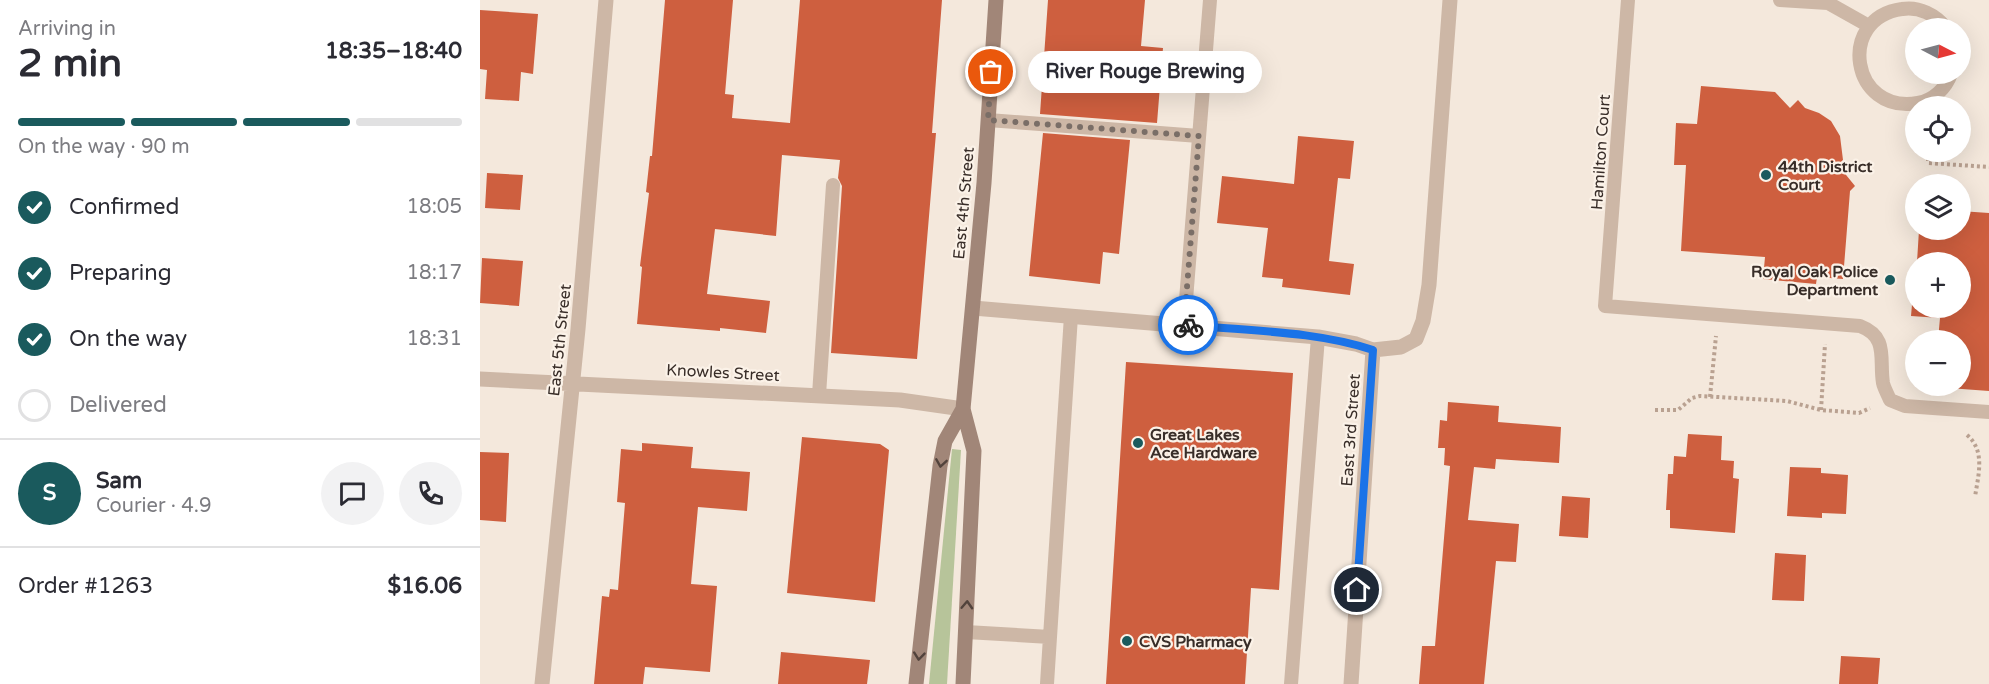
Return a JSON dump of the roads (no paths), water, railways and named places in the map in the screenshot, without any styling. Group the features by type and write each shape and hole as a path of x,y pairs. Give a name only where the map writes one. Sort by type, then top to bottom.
{"street":[{"name":"East 5th Street","path":"542,684 573,383 606,0"},
{"name":"East 4th Street","path":"963,684 974,451 963,409 973,308 996,0"},
{"path":"973,308 1318,337 1356,344 1373,350 1401,347 1416,339 1423,321 1429,285 1450,0"},
{"name":"East 3rd Street","path":"1351,684 1373,350"},
{"name":"Knowles Street","path":"480,379 900,400 963,409"},
{"name":"East 4th Street","path":"916,684 940,466 945,441 963,409"}],"lane":[{"path":"1184,325 1210,0"},
{"name":"Hamilton Court","path":"1628,0 1605,306 1860,326 1870,330 1879,341 1883,357 1883,384 1890,400 1905,406 1989,412"},
{"path":"1780,0 1828,3 1869,26"},
{"path":"1935,18 1911,4 1879,17 1869,26 1862,38 1859,51 1860,65 1865,81 1876,94 1890,102 1906,105 1922,102 1937,94 1946,84"},
{"path":"988,120 1199,136"},
{"path":"819,395 833,185"},
{"path":"1047,684 1071,316"},
{"path":"1291,684 1318,337"},
{"path":"966,632 1050,637"}],"place":[{"name":"River Rouge Brewing","path":"991,72"},
{"name":"44th District Court","path":"1766,175"},
{"name":"Royal Oak Police Department","path":"1890,280"},
{"name":"Great Lakes Ace Hardware","path":"1138,443"},
{"name":"CVS Pharmacy","path":"1127,641"}]}
